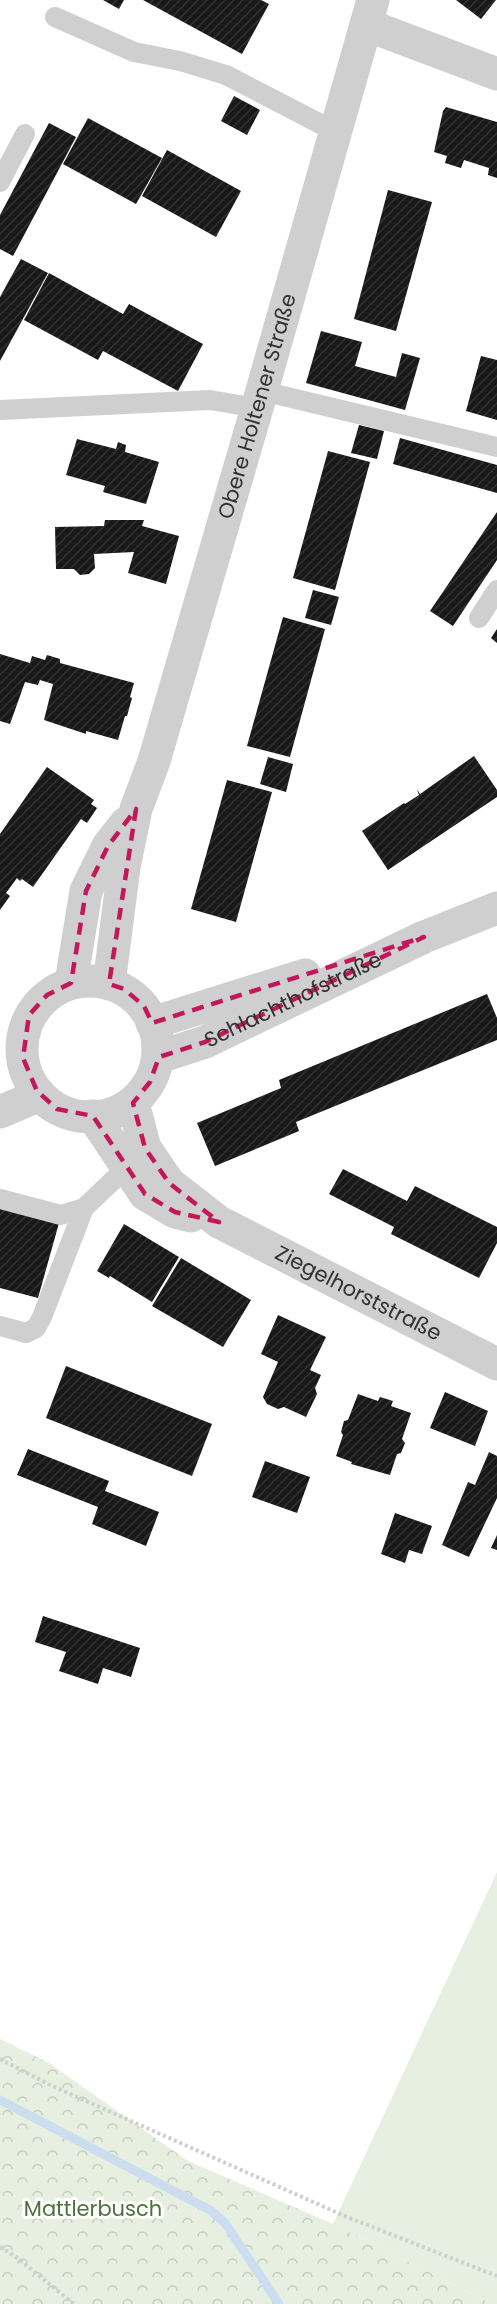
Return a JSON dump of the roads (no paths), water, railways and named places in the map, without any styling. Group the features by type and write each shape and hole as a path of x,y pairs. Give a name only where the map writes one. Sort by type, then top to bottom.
{"street":[{"path":"370,12 497,74"},
{"name":"Obere Holtener Straße","path":"109,984 124,867 136,809 154,761 260,400 370,12"},
{"name":"Obere Holtener Straße","path":"71,983 86,891 108,846 136,809"},
{"name":"Schlachthofstraße","path":"159,1056 205,1042 424,937 497,908"},
{"name":"Schlachthofstraße","path":"152,1023 424,937"},
{"path":"98,981 109,984 124,989 144,1006 156,1030 159,1056 150,1082 133,1103 109,1115 83,1117 57,1109 40,1095 24,1068 12,1064 22,1041 29,1015 47,995 71,983 98,981"},
{"path":"0,1112 40,1095"},
{"name":"Ziegelhorststraße","path":"133,1103 145,1148 169,1183 219,1222 497,1364"},
{"name":"Ziegelhorststraße","path":"93,1116 145,1194 175,1212 219,1222"}],"lane":[{"path":"55,17 134,52 180,61 226,75 336,132"},
{"path":"0,182 25,134"},
{"path":"0,410 210,400 260,400 497,447"},
{"path":"479,618 497,590"},
{"path":"0,1326 26,1333 36,1328 84,1208 126,1168"},
{"path":"0,1199 61,1215 84,1208"}],"waterway":[{"path":"0,2100 210,2210 225,2223 279,2304"}],"park label":[{"name":"Mattlerbusch","path":"93,2209"}]}
